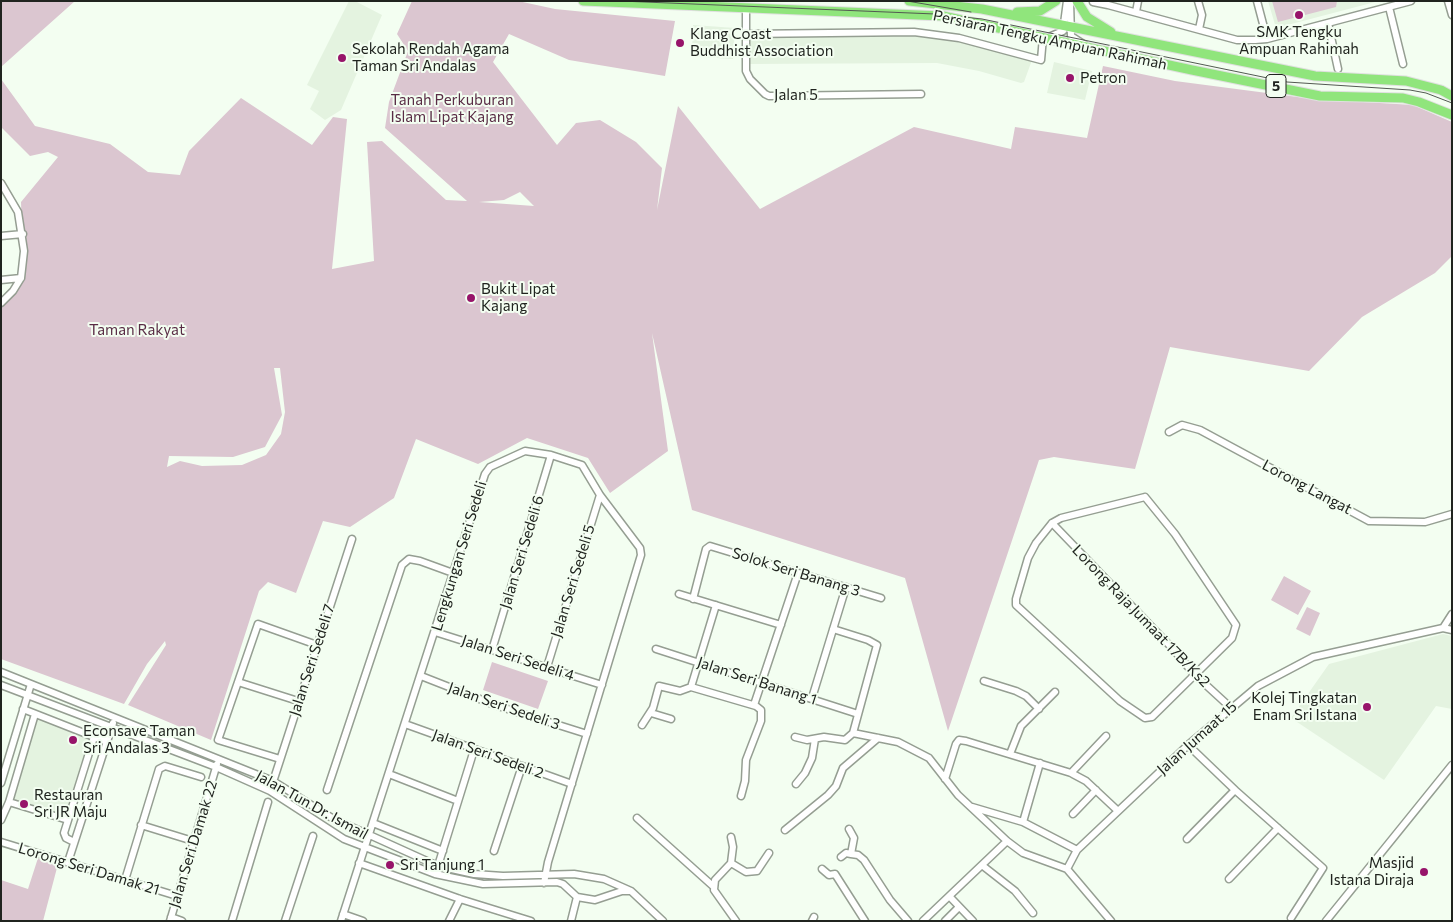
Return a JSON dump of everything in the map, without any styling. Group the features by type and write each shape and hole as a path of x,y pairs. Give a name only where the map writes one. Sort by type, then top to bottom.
{"highway":[{"name":"Persiaran Tengku Ampuan Rahimah","path":"583,1 943,16 1320,96 1403,98 1452,115"},
{"name":"Persiaran Tengku Ampuan Rahimah","path":"909,1 982,9 1315,76 1406,81 1452,96"},
{"path":"982,9 1033,12 1056,1"},
{"path":"1077,1 1087,17 1117,36"}],"street":[{"path":"1066,1 1066,27 1071,36 1089,48"},
{"path":"746,34 914,32 959,38 1041,60 1045,37 1060,33 1066,27 1070,1"},
{"path":"1136,12 1138,1"},
{"path":"1198,1 1202,15 1199,29"},
{"path":"1257,1 1267,39"},
{"path":"1093,2 1238,40 1267,39 1411,1"},
{"path":"1448,1 1452,16"},
{"path":"1389,7 1403,64"},
{"name":"Jalan 5","path":"746,8 745,66 747,75 769,96 921,94"},
{"path":"1328,24 1338,69"},
{"path":"1,183 12,201 22,234 24,251 21,278 13,291 1,302"},
{"path":"1,236 22,234"},
{"path":"1,280 21,278"},
{"name":"Lorong Langat","path":"1169,432 1182,425 1200,430 1369,521 1426,522 1452,514"},
{"name":"Lengkungan Seri Sedeli","path":"341,921 421,676 484,474 490,467 525,451 551,455 582,465 600,495 640,548 641,555 544,883"},
{"name":"Jalan Seri Sedeli 6","path":"492,650 551,455"},
{"name":"Jalan Seri Sedeli 5","path":"547,668 600,495"},
{"path":"1138,498 1149,500 1175,534 1236,625 1232,638 1152,717 1146,718 1120,702 1016,605 1017,592 1028,558 1036,543 1052,523 1061,518 1138,498"},
{"name":"Lorong Raja Jumaat 17B/Ks2","path":"1052,523 1161,636 1194,674 1230,707"},
{"name":"Jalan Seri Sedeli 7","path":"270,791 352,539"},
{"name":"Solok Seri Banang 3","path":"693,599 706,549 710,546 880,598"},
{"path":"327,790 402,565 409,559 453,573"},
{"path":"754,705 798,573"},
{"path":"812,698 846,587"},
{"path":"679,594 781,625"},
{"path":"691,687 700,663 716,605"},
{"path":"1443,628 1452,614"},
{"path":"280,759 218,740 258,624 317,645"},
{"name":"Jalan Jumaat 15","path":"1067,869 1077,850 1188,744 1230,707 1258,686 1313,657 1443,628 1452,630"},
{"path":"795,737 807,740 824,737 845,740 853,733 877,645 868,640 833,629"},
{"name":"Jalan Seri Sedeli 4","path":"435,632 602,685"},
{"name":"Jalan Seri Banang 1","path":"656,649 858,714"},
{"name":"Jalan Tun Dr. Ismail","path":"1,672 273,781 332,818 438,866 474,874 586,875 609,880 631,892 663,921"},
{"name":"Jalan Seri Sedeli 3","path":"421,676 495,705 587,734"},
{"path":"238,682 298,702"},
{"path":"984,682 1016,691 1026,696 1039,709"},
{"path":"1,783 31,684"},
{"name":"Jalan Tun Dr. Ismail","path":"1,685 216,767 270,791 338,835 435,874 483,884 564,884 577,897"},
{"path":"642,725 651,713 659,686 680,691 691,687 754,705 761,710 763,714 746,760 741,796"},
{"path":"1010,754 1022,726 1055,692"},
{"path":"23,709 106,742"},
{"path":"651,713 671,719"},
{"path":"1,820 9,802 35,714"},
{"path":"68,862 115,717"},
{"name":"Jalan Seri Sedeli 2","path":"405,724 572,784"},
{"path":"853,733 898,742 922,753 936,765 958,795 1007,841 1024,853 1067,869 1111,921"},
{"path":"1071,772 1106,736"},
{"path":"74,842 64,836 94,738"},
{"path":"785,830 828,795 836,786 843,768 878,738"},
{"path":"796,784 805,773 812,758 815,739"},
{"path":"945,779 954,749 959,740 1071,772 1096,790 1118,811"},
{"path":"1188,744 1234,790 1323,868 1290,918"},
{"path":"435,874 474,750"},
{"name":"Jalan Seri Damak 22","path":"170,919 219,758"},
{"path":"1023,822 1040,763"},
{"path":"1326,921 1452,765"},
{"path":"125,880 159,769 165,766 201,777"},
{"path":"494,851 522,766"},
{"path":"389,774 458,801"},
{"path":"1073,814 1096,790"},
{"path":"1187,839 1234,790"},
{"path":"9,802 68,820"},
{"path":"234,920 268,802"},
{"path":"972,808 1023,822 1077,850"},
{"path":"637,818 714,887 736,921"},
{"path":"373,823 443,850"},
{"path":"141,825 193,841"},
{"path":"1229,879 1278,828"},
{"path":"849,829 854,838 851,854"},
{"path":"285,921 313,836"},
{"path":"714,887 715,880 731,863 733,847 731,837"},
{"path":"944,921 954,902 1007,841"},
{"name":"Lorong Seri Damak 21","path":"1,842 177,896"},
{"path":"731,863 746,872 753,873 757,871 769,853"},
{"path":"841,857 846,853 858,854 890,900 908,921"},
{"path":"359,862 460,899 531,921"},
{"path":"986,865 1015,891 1034,913"},
{"path":"822,869 829,875 835,874 865,921"},
{"path":"571,921 577,897 595,900 622,891 631,892"},
{"path":"449,921 460,899"},
{"path":"923,921 954,902"},
{"path":"954,902 973,921"},
{"path":"343,914 362,921"},
{"path":"170,919 182,921"}],"shaded area":[{"name":"Sekolah Rendah Agama Taman Sri Andalas","path":"349,1 355,1 382,15 341,110 325,120 310,109 319,91 307,85"},
{"name":"SMK Tengku Ampuan Rahimah","path":"1268,1 1379,1 1276,28"},
{"path":"693,25 735,28 733,59 699,57 692,52"},
{"path":"913,35 956,40 1032,60 1024,82 1021,83 979,71 937,63 747,64 749,36"},
{"path":"1054,62 1092,71 1085,100 1047,93"},
{"name":"Kolej Tingkatan Enam Sri Istana","path":"1443,634 1452,636 1452,709 1436,706 1384,780 1291,718 1329,664"},
{"path":"36,717 90,739 66,817 12,801"}],"green space":[{"path":"1,1 75,1 1,67"},
{"path":"412,1 518,1 555,9 675,21 665,76 569,60 509,34 493,62 557,145 576,123 600,120 636,142 662,168 657,210 678,106 760,209 914,127 1011,149 1015,127 1087,138 1103,66 1175,81 1313,99 1413,105 1452,122 1452,256 1435,273 1362,317 1309,371 1170,347 1135,469 1054,457 1039,460 948,731 905,578 692,510 652,333 668,451 610,493 588,458 527,438 478,464 416,439 394,498 350,527 323,521 296,593 268,582 259,591 211,740 128,705 166,645 165,641 147,664 124,704 1,659 1,298 12,293 23,266 21,202 58,157 48,152 30,156 1,127 1,79 35,126 110,144 148,172 180,175 189,151 241,98 312,145 333,117 347,119 332,269 374,261 367,142 382,141 446,200 467,201 385,128 389,102 408,51 397,34","holes":["520,192 534,206 479,202 504,200","274,368 280,368 285,412 281,434 266,455 242,465 202,466 180,461 167,467 169,456 233,457 265,447 282,415"]},
{"path":"1272,1 1337,1 1336,7 1278,22"},
{"path":"1284,576 1311,591 1298,615 1271,600"},
{"path":"1307,607 1320,613 1310,636 1296,629"},
{"path":"492,662 548,681 538,709 483,690"},
{"path":"38,858 58,864 43,921 1,921 1,880 28,889"}],"tram line":[{"path":"620,1 935,14 982,19 1287,82 1410,90 1426,93 1452,103"},
{"path":"907,1 971,12"}],"place":[{"name":"SMK Tengku Ampuan Rahimah","path":"1299,15"},
{"name":"Klang Coast Buddhist Association","path":"680,43"},
{"name":"Sekolah Rendah Agama Taman Sri Andalas","path":"342,58"},
{"name":"Petron","path":"1070,78"},
{"name":"Bukit Lipat Kajang","path":"471,298"},
{"name":"Kolej Tingkatan Enam Sri Istana","path":"1367,707"},
{"name":"Econsave Taman Sri Andalas 3","path":"73,740"},
{"name":"Restauran Sri JR Maju","path":"24,804"},
{"name":"Sri Tanjung 1","path":"390,865"},
{"name":"Masjid Istana Diraja","path":"1424,872"}],"park label":[{"name":"Tanah Perkuburan Islam Lipat Kajang","path":"452,108"},
{"name":"Taman Rakyat","path":"137,330"}]}
